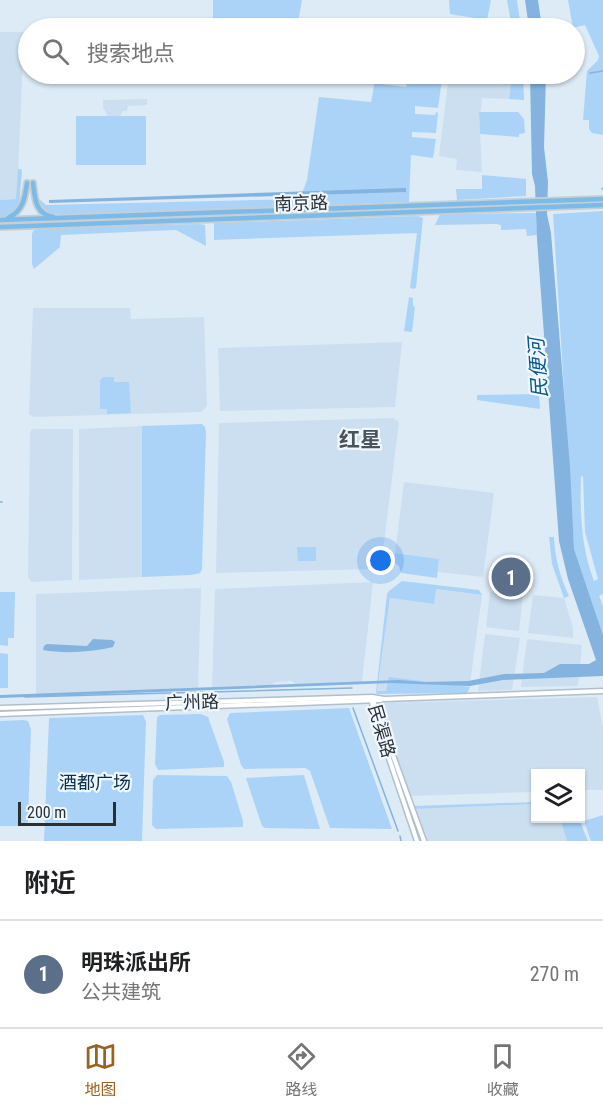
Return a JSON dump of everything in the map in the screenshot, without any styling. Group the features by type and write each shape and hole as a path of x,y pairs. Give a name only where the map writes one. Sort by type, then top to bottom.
{"main road":[{"path":"0,220 13,216 21,206 30,183 40,211 49,217 65,218"},
{"name":"南京路","path":"552,205 603,199"},
{"name":"南京路","path":"0,227 552,205 603,205"},
{"name":"南京路","path":"0,220 532,206"},
{"name":"广州路","path":"0,708 384,699 602,691"},
{"name":"广州路","path":"0,714 373,699"},
{"name":"民渠路","path":"373,699 424,841"},
{"name":"民渠路","path":"373,699 373,711 417,841"}],"shaded area":[{"path":"525,0 538,0 541,18 528,18"},
{"path":"0,32 18,32 18,84 22,84 17,199 0,200"},
{"path":"448,84 511,84 509,99 482,98 479,112 482,172 456,170 457,159 439,156"},
{"path":"530,84 546,84 544,147 548,182 547,214 551,233 570,467 574,549 603,635 603,676 503,680 470,686 392,683 0,698 0,695 399,680 468,681 504,674 544,673 560,664 589,664 596,660 568,579 559,541 535,186 532,174"},
{"path":"147,99 147,105 128,106 127,111 123,111 117,122 109,120 103,109 103,100"},
{"path":"406,188 406,192 49,203 49,200"},
{"path":"33,308 130,308 131,319 204,317 207,406 201,412 34,417 29,414"},
{"path":"402,342 395,407 220,411 218,348"},
{"path":"393,418 399,422 381,567 377,569 216,573 219,423"},
{"path":"142,426 142,577 79,580 79,429"},
{"path":"34,429 73,429 72,580 31,582 28,576 30,434"},
{"path":"404,482 494,493 483,577 438,572 439,559 395,553"},
{"path":"373,582 362,682 295,684 292,681 275,682 272,685 212,687 215,589"},
{"path":"201,588 198,689 36,696 36,594"},
{"path":"435,589 482,595 469,691 377,692 390,598 433,604"},
{"path":"490,592 523,596 519,631 486,627"},
{"path":"533,595 564,598 573,628 573,638 528,633"},
{"path":"485,634 520,638 512,690 478,691"},
{"path":"93,639 115,642 113,647 87,651 43,650 47,644 87,646"},
{"path":"527,639 582,645 578,686 521,687"},
{"path":"597,697 603,727 603,790 585,790 585,769 531,769 531,792 410,796 378,703"},
{"path":"531,804 531,823 561,823 567,841 426,841 415,809"}],"green space":[{"path":"213,0 302,0 299,18 213,18"},
{"path":"449,0 491,0 487,18 450,14"},
{"path":"507,0 517,0 520,18 510,18"},
{"path":"568,0 603,0 603,135 592,133 589,129 589,120 583,120 587,71 599,56 585,25 585,18 571,18"},
{"path":"374,84 406,87 407,84 441,84 438,108 415,106 415,114 435,115 436,112 438,113 436,133 412,132 412,137 436,139 433,158 411,155 409,202 58,216 42,211 38,198 46,205 300,199 307,180 319,97 371,102"},
{"path":"511,84 523,84 524,100 509,99"},
{"path":"479,112 518,112 524,119 525,133 519,134 519,137 480,134"},
{"path":"76,116 146,116 146,165 76,165"},
{"path":"18,169 22,172 19,206 9,215 0,217 0,200 16,199"},
{"path":"482,175 526,179 526,196 457,200 456,189 482,189"},
{"path":"603,211 603,594 599,596 603,606 603,635 574,549 553,214","holes":["583,476 585,532 598,579 594,581 586,555 582,530 581,477"]},
{"path":"536,213 537,235 527,236 526,229 501,230 501,225 496,224 435,225 440,214"},
{"path":"418,216 423,218 416,288 413,289 410,288 417,233 214,240 214,223"},
{"path":"205,225 206,246 176,230 61,235 60,247 34,269 32,264 32,234 39,228"},
{"path":"409,297 413,298 415,307 412,332 404,331"},
{"path":"103,377 114,377 114,382 129,382 131,413 107,414 107,409 100,409 100,380"},
{"path":"539,394 540,409 477,400 477,395"},
{"path":"202,424 206,432 202,569 200,573 191,575 142,577 142,426"},
{"path":"549,537 554,537 558,568 569,596 564,598 552,564"},
{"path":"297,547 316,547 316,561 298,561"},
{"path":"395,553 439,559 437,578 401,573 399,566 394,562"},
{"path":"402,581 479,590 482,595 436,589 434,604 390,598 377,691 386,691 389,677 470,687 467,693 377,694 376,692 387,594"},
{"path":"0,592 15,592 14,638 8,638 8,646 0,645"},
{"path":"0,653 8,654 8,688 0,688"},
{"path":"349,708 392,829 330,828 310,771 305,768 244,769 227,719 230,713"},
{"path":"201,714 208,717 224,767 158,770 155,764 157,717"},
{"name":"酒都广场","path":"143,715 146,722 142,841 44,841 49,718"},
{"path":"0,721 28,721 31,729 28,822 25,826 0,826"},
{"path":"157,775 227,776 231,782 243,827 156,829 152,825 153,780"},
{"path":"304,775 320,829 265,828 262,826 246,778"},
{"path":"531,802 531,804 415,809 413,806"},
{"path":"603,815 603,841 591,841 585,821"},
{"path":"561,823 581,823 588,841 567,841"}],"waterway":[{"path":"590,73 603,71"},
{"path":"210,692 352,688"},
{"path":"25,697 204,692"},
{"path":"353,708 398,831"},
{"path":"400,836 401,841"}],"place":[{"name":"明珠派出所","path":"511,577"}],"district":[{"name":"红星","path":"360,440"}],"water label":[{"name":"民便河","path":"538,368"}]}
